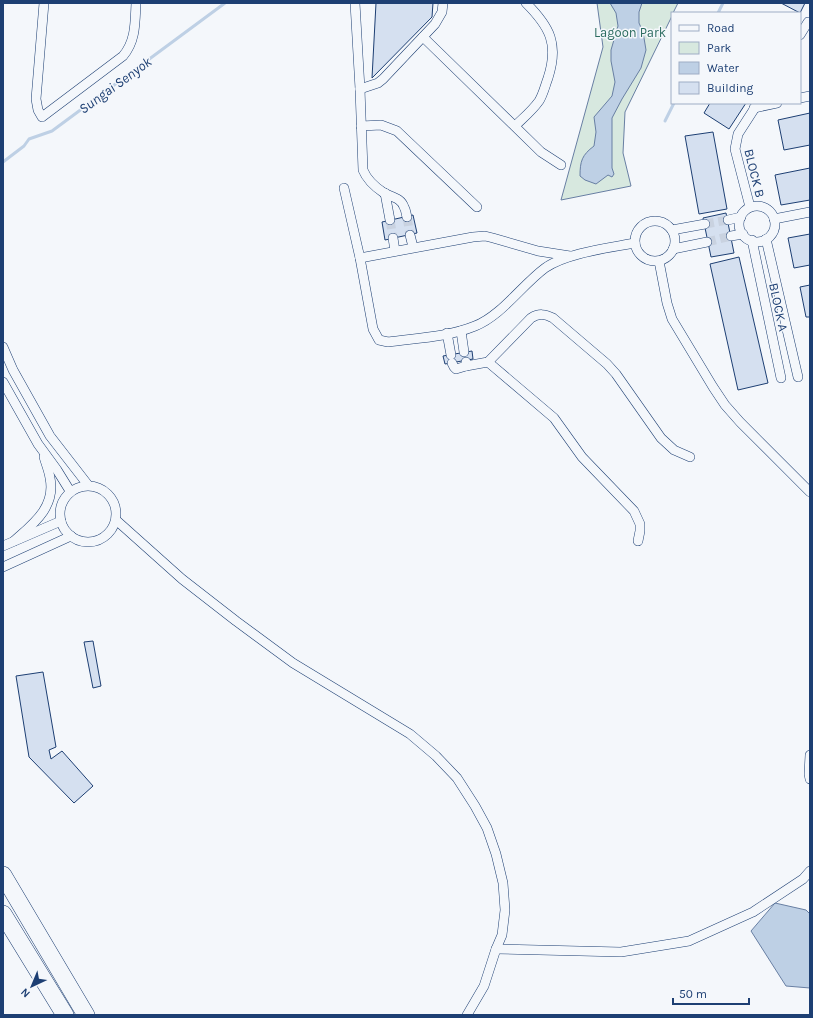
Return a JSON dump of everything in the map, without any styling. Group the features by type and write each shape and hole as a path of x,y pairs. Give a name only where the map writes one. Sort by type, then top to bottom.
{"highway":[{"path":"3,875 86,1015"},
{"path":"3,914 65,1015"}],"street":[{"path":"44,3 36,99 38,110 42,117 128,51 132,44 136,3"},
{"path":"355,3 363,170 369,180 385,193 398,199 402,203 407,217"},
{"path":"360,89 378,83 383,79 440,18 443,3"},
{"path":"515,126 539,101 543,94 552,61 552,51 548,31 540,17 526,3"},
{"path":"801,33 808,22 810,22"},
{"path":"423,37 541,152 561,165"},
{"path":"756,106 770,104"},
{"name":"BLOCK B","path":"750,207 735,149 738,134 756,106"},
{"path":"361,126 381,125 397,131 477,208"},
{"path":"344,188 360,258 373,329 379,340 388,342 447,334 476,326 497,312 544,269 552,264 571,256 635,243"},
{"path":"385,193 390,220"},
{"path":"750,207 763,207 772,214 774,219 773,230 766,239 761,241 752,240 743,234 739,223 741,217 750,207"},
{"path":"774,219 810,212"},
{"path":"728,220 741,217"},
{"path":"655,221 662,222 672,230 675,243 670,255 658,261 646,259 637,249 635,243 638,230 648,222 655,221"},
{"path":"672,230 705,224"},
{"path":"731,236 743,234"},
{"path":"410,235 413,247"},
{"path":"360,258 413,247 484,236 538,251 571,256"},
{"path":"393,238 395,251"},
{"path":"766,239 798,377"},
{"name":"BLOCK A","path":"752,240 781,378"},
{"path":"673,249 707,242"},
{"path":"658,261 672,319 713,387 725,405 740,422 810,492"},
{"path":"488,362 531,318 542,314 553,318 607,364 616,374 661,438 674,450 690,457"},
{"path":"461,330 466,360"},
{"path":"447,334 451,359 456,369 466,360 488,362 554,418 582,457 634,511 640,524 638,541"},
{"path":"3,347 13,370 50,436 88,485"},
{"path":"3,382 42,450 70,491"},
{"path":"14,541 36,522 47,505 50,497 50,479 42,450"},
{"path":"88,485 102,489 108,493 115,505 116,520 110,532 98,540 91,542 84,542 71,536 63,527 60,508 62,502 70,491 81,486 88,485"},
{"path":"116,520 182,579 236,621 293,663 410,734 436,756 457,778 487,828 496,854 503,883 505,910 502,935 484,986 467,1015"},
{"path":"3,546 61,521"},
{"path":"3,567 71,536"},
{"path":"810,755 810,779"},
{"path":"496,949 621,952 689,941 753,912 803,879 810,871"}],"green space":[{"name":"Lagoon Park","path":"597,3 678,3 674,12 671,12 671,18 625,112 623,153 631,186 561,200 603,47"}],"water":[{"path":"610,3 642,3 639,12 639,23 643,32 646,50 641,68 612,118 612,168 614,174 612,177 608,175 596,184 585,180 580,176 580,171 581,162 584,155 594,146 596,132 594,117 612,96 615,82 611,61 611,50 618,26 616,13"},
{"path":"775,903 806,910 810,914 810,988 786,986 751,931"}],"building":[{"path":"376,3 433,3 432,17 372,78"},
{"path":"781,3 805,3 800,12"},
{"path":"709,104 745,104 729,129 704,113"},
{"path":"810,113 810,145 784,150 778,120"},
{"path":"713,132 727,209 699,214 685,136"},
{"path":"810,168 810,200 781,205 775,175"},
{"path":"726,213 734,253 711,257 703,218"},
{"path":"413,215 417,233 385,240 382,222"},
{"path":"810,234 810,265 794,268 788,238"},
{"path":"739,257 768,383 738,390 710,264"},
{"path":"810,285 810,317 806,317 800,287"},
{"path":"472,351 473,359 445,364 443,356"},
{"path":"93,641 101,686 93,688 84,642"},
{"path":"43,672 56,747 49,750 51,759 62,751 93,786 74,803 29,757 16,676"}],"waterway":[{"name":"Sungai Senyok","path":"3,162 24,146 29,139 52,131 225,3"},
{"name":"Sungai Senyok","path":"718,12 723,3"},
{"name":"Sungai Senyok","path":"665,121 674,104"}],"tunnel":[{"path":"407,217 410,235"},
{"path":"390,220 393,238"},
{"path":"705,224 728,220"},
{"path":"707,242 731,236"}]}
